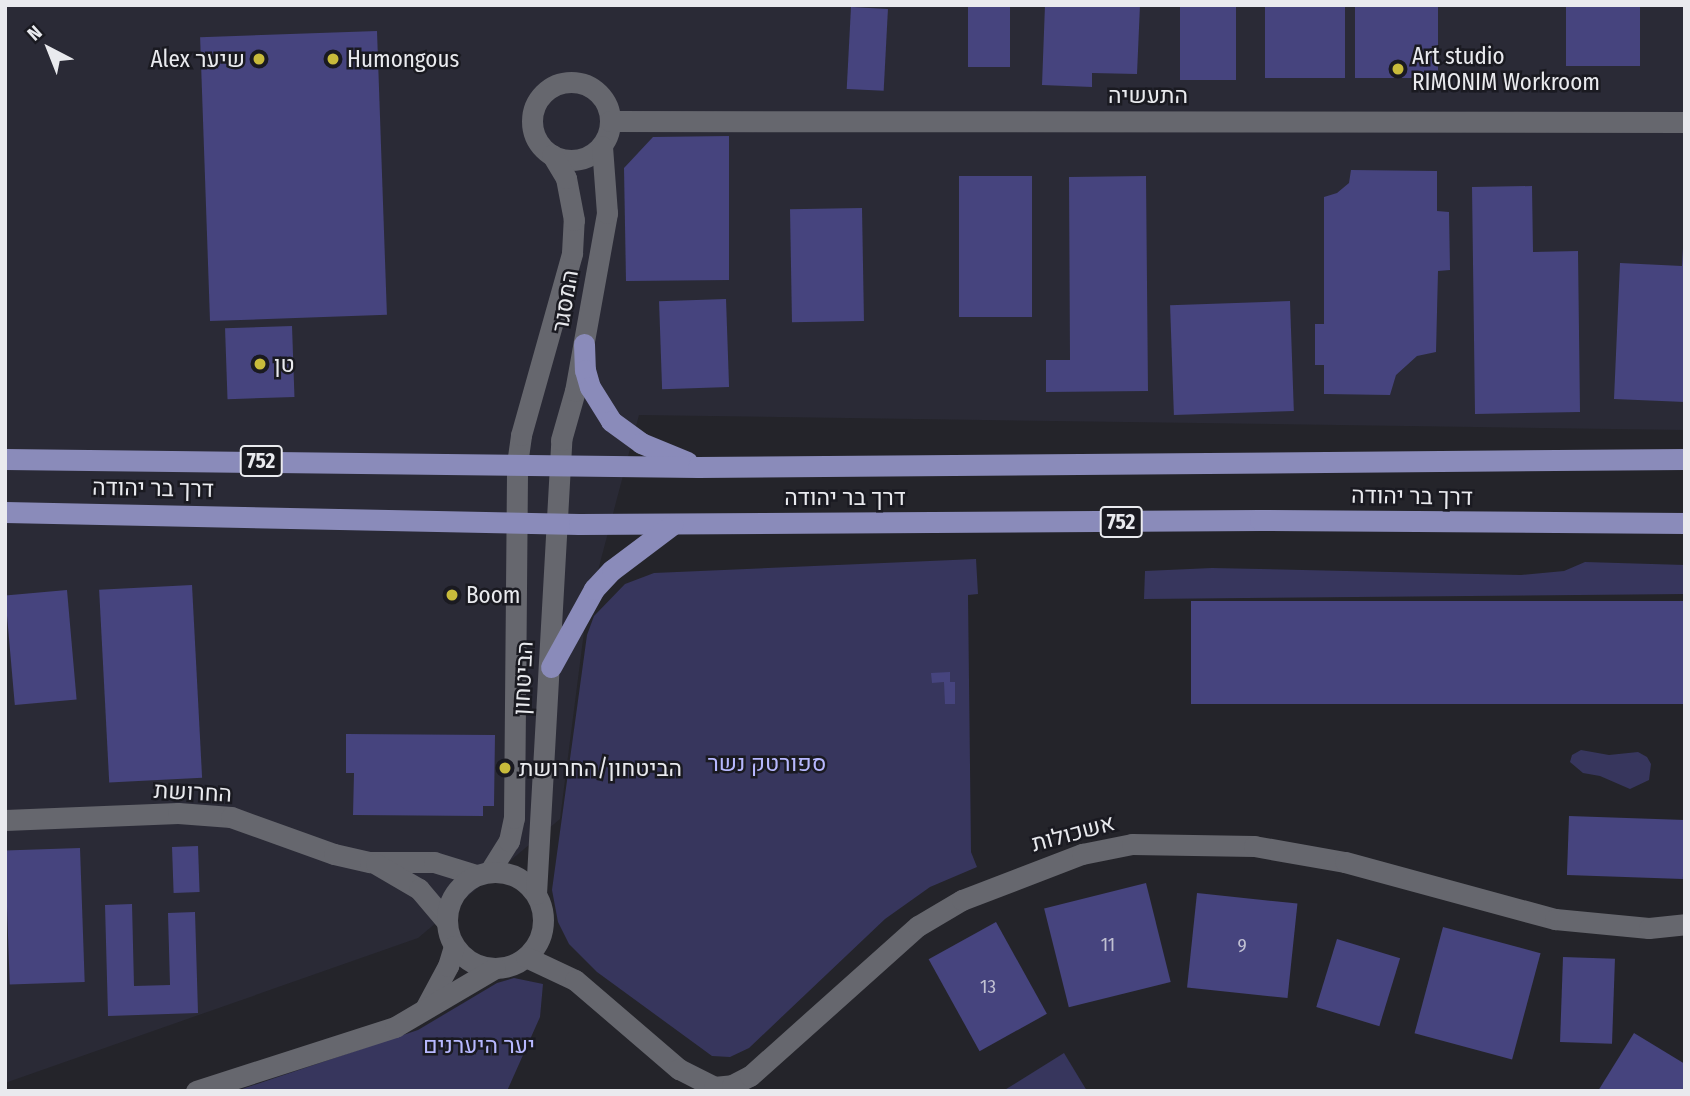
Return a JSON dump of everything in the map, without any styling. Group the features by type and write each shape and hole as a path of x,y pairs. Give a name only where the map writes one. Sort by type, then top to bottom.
{"main road":[{"path":"584,344 585,369 590,387 611,421 641,443 698,467"},
{"name":"דרך בר יהודה","path":"5,459 698,467 1685,459"},
{"name":"דרך בר יהודה","path":"5,512 673,524 1259,520 1685,523"},
{"path":"1644,523 1685,533"},
{"path":"551,667 594,589 612,570 673,524"}],"street":[{"name":"המסגר","path":"516,464 521,435 572,253 574,220 566,178 552,155 537,141 533,117 543,94 554,87 579,83 592,88 608,108 610,121 601,146 607,213 584,344 561,440 561,465"},
{"name":"התעשיה","path":"610,121 1685,122"},
{"path":"552,155 568,160 581,159 601,146"},
{"name":"הביטחון","path":"483,873 509,842 514,818 516,464"},
{"name":"הביטחון","path":"536,894 561,465"},
{"name":"החרושת","path":"5,820 178,813 231,817 295,842 370,862 419,889 446,921"},
{"name":"אשכולות","path":"541,933 575,980 679,1069 714,1087 732,1085 750,1076 918,926 962,900 1082,854 1132,844 1230,844 1275,849 1345,862 1555,919 1649,928 1685,924"},
{"name":"החרושת","path":"370,862 434,862 483,873"},
{"path":"197,1091 277,1062 395,1027 495,968 512,965 526,957 541,933 541,906 536,894 517,876 483,873 457,889 451,898 446,921 454,946 471,962 495,968"},
{"path":"425,1009 449,966 454,946"},
{"name":"אשכולות","path":"526,957 575,980"}],"shaded area":[{"path":"5,5 1685,5 1685,430 639,415 586,616 560,819 418,938 5,1083"}],"green space":[{"name":"ספורטק נשר","path":"976,559 978,594 968,595 971,852 977,867 930,887 885,919 749,1048 730,1057 712,1056 597,972 569,944 558,922 552,890 587,635 594,616 625,584 654,573"},
{"path":"1585,562 1685,565 1685,594 1144,599 1145,571 1212,568 1521,575 1564,571"},
{"path":"1581,750 1609,755 1638,752 1647,757 1651,764 1649,780 1630,789 1600,776 1583,773 1570,762 1572,755"},
{"name":"יער היערנים","path":"514,978 543,984 540,1017 507,1091 236,1091 418,1030 497,983"},
{"path":"1064,1053 1087,1091 1003,1091"}],"building":[{"path":"968,5 1010,5 1010,67 968,67"},
{"path":"1045,5 1140,5 1137,74 1092,73 1092,87 1042,85"},
{"path":"1180,5 1236,5 1236,80 1180,80"},
{"path":"1265,5 1345,5 1345,78 1265,78"},
{"path":"1355,5 1438,5 1438,78 1355,78"},
{"path":"1566,5 1640,5 1640,66 1566,66"},
{"path":"851,7 888,9 884,91 847,89"},
{"path":"377,31 387,315 210,321 200,37"},
{"path":"729,136 729,280 626,281 624,168 653,137"},
{"path":"1351,170 1437,171 1437,211 1449,212 1450,270 1438,271 1436,352 1417,356 1396,375 1390,395 1324,394 1324,365 1315,365 1315,324 1324,324 1324,197 1337,193 1349,183"},
{"path":"959,176 1032,176 1032,317 959,317"},
{"path":"1146,176 1148,391 1046,392 1046,360 1070,360 1069,177"},
{"path":"1532,186 1533,252 1578,251 1580,412 1475,414 1472,187"},
{"path":"862,208 864,321 792,322 790,209"},
{"path":"1683,248 1685,402 1614,399 1620,263 1682,266"},
{"path":"726,299 729,387 662,389 659,301"},
{"path":"1290,301 1294,411 1174,415 1170,305"},
{"name":"טן","path":"292,326 294,397 228,399 225,328"},
{"path":"192,585 202,778 109,783 99,590"},
{"path":"67,590 77,700 15,705 5,595"},
{"path":"1191,601 1685,601 1685,704 1191,704"},
{"path":"950,672 950,682 955,682 955,704 945,704 944,682 932,683 931,673"},
{"path":"346,734 495,735 494,806 483,806 483,816 353,815 354,773 346,773"},
{"path":"1569,816 1685,820 1683,879 1567,875"},
{"path":"198,846 200,892 174,893 172,847"},
{"path":"80,848 85,982 10,985 5,851"},
{"path":"1146,883 1171,982 1069,1007 1044,908"},
{"path":"1197,893 1297,904 1288,998 1187,987"},
{"path":"132,904 134,986 170,985 168,913 195,912 198,1013 108,1016 105,905"},
{"path":"996,922 1047,1014 980,1051 929,959"},
{"path":"1443,927 1541,953 1512,1059 1415,1033"},
{"path":"1337,939 1400,958 1379,1026 1316,1007"},
{"path":"1563,957 1615,959 1612,1044 1560,1042"},
{"path":"1634,1033 1685,1064 1685,1091 1598,1091"}],"place":[{"name":"Alex שיער","path":"259,59"},
{"name":"Humongous","path":"333,59"},
{"name":"Art studio RIMONIM Workroom","path":"1398,69"},
{"name":"טן","path":"260,364"},
{"name":"Boom","path":"452,595"},
{"name":"הביטחון/החרושת","path":"505,768"}]}
